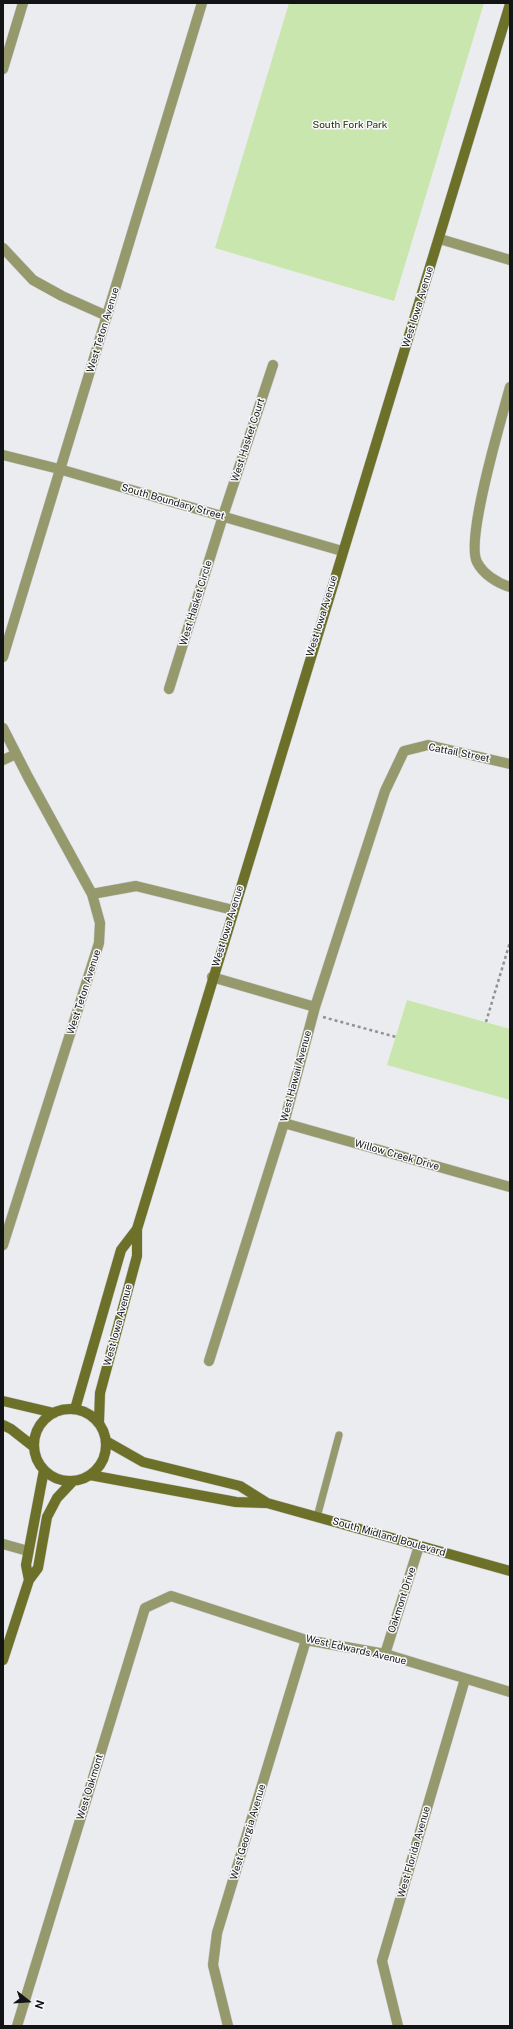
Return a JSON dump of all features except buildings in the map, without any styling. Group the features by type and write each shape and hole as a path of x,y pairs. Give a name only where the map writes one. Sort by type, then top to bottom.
{"street":[{"path":"3,69 23,3"},
{"name":"West Teton Avenue","path":"3,657 8,625 107,316 202,3"},
{"name":"West Iowa Avenue","path":"75,1409 121,1250 136,1229 342,551 440,239 510,4"},
{"path":"440,239 510,260"},
{"path":"3,248 33,280 62,296 107,316"},
{"name":"West Hasket Court","path":"223,516 273,365"},
{"path":"510,387 484,487 474,534 476,561 487,574 503,585 510,587"},
{"name":"South Boundary Street","path":"3,455 59,468 342,551"},
{"name":"West Hasket Circle","path":"169,689 223,516"},
{"name":"West Teton Avenue","path":"3,728 92,894 100,923 99,943 3,1246"},
{"name":"Cattail Street","path":"384,791 404,751 428,745 510,764"},
{"path":"3,760 16,754"},
{"name":"West Hawaii Avenue","path":"209,1361 284,1123 314,1010 384,791"},
{"path":"92,894 136,886 233,910"},
{"path":"212,977 314,1010"},
{"name":"Willow Creek Drive","path":"284,1123 510,1187"},
{"name":"West Iowa Avenue","path":"99,1422 100,1394 137,1256 136,1229"},
{"path":"3,1402 54,1413"},
{"path":"69,1408 75,1409 90,1414 99,1422 104,1432 106,1441 105,1456 99,1467 90,1475 74,1481 66,1481 54,1477 44,1470 37,1460 34,1448 35,1435 40,1424 54,1413 69,1408"},
{"path":"3,1425 11,1429 34,1448"},
{"name":"South Midland Boulevard","path":"106,1441 143,1462 240,1486 268,1503"},
{"path":"29,1580 26,1565 44,1470"},
{"name":"South Midland Boulevard","path":"90,1475 236,1502 268,1503 510,1571"},
{"path":"3,1660 29,1580 38,1568 47,1517 56,1498 74,1481"},
{"path":"3,1544 28,1551"},
{"name":"Oakmont Drive","path":"385,1654 419,1546"},
{"name":"West Oakmont","path":"17,2026 145,1608 171,1596 202,1605"},
{"name":"West Edwards Avenue","path":"202,1605 306,1640 385,1654 510,1692"},
{"name":"West Georgia Avenue","path":"228,2026 213,1965 216,1933 306,1640"},
{"name":"West Florida Avenue","path":"398,2026 382,1961 465,1679"}],"lane":[{"path":"317,1517 339,1435"}],"path":[{"path":"486,1022 510,942"},
{"path":"314,1010 396,1036"}],"green space":[{"name":"South Fork Park","path":"289,3 484,3 394,301 215,248"},
{"path":"407,1000 510,1029 510,1100 387,1065"}]}
